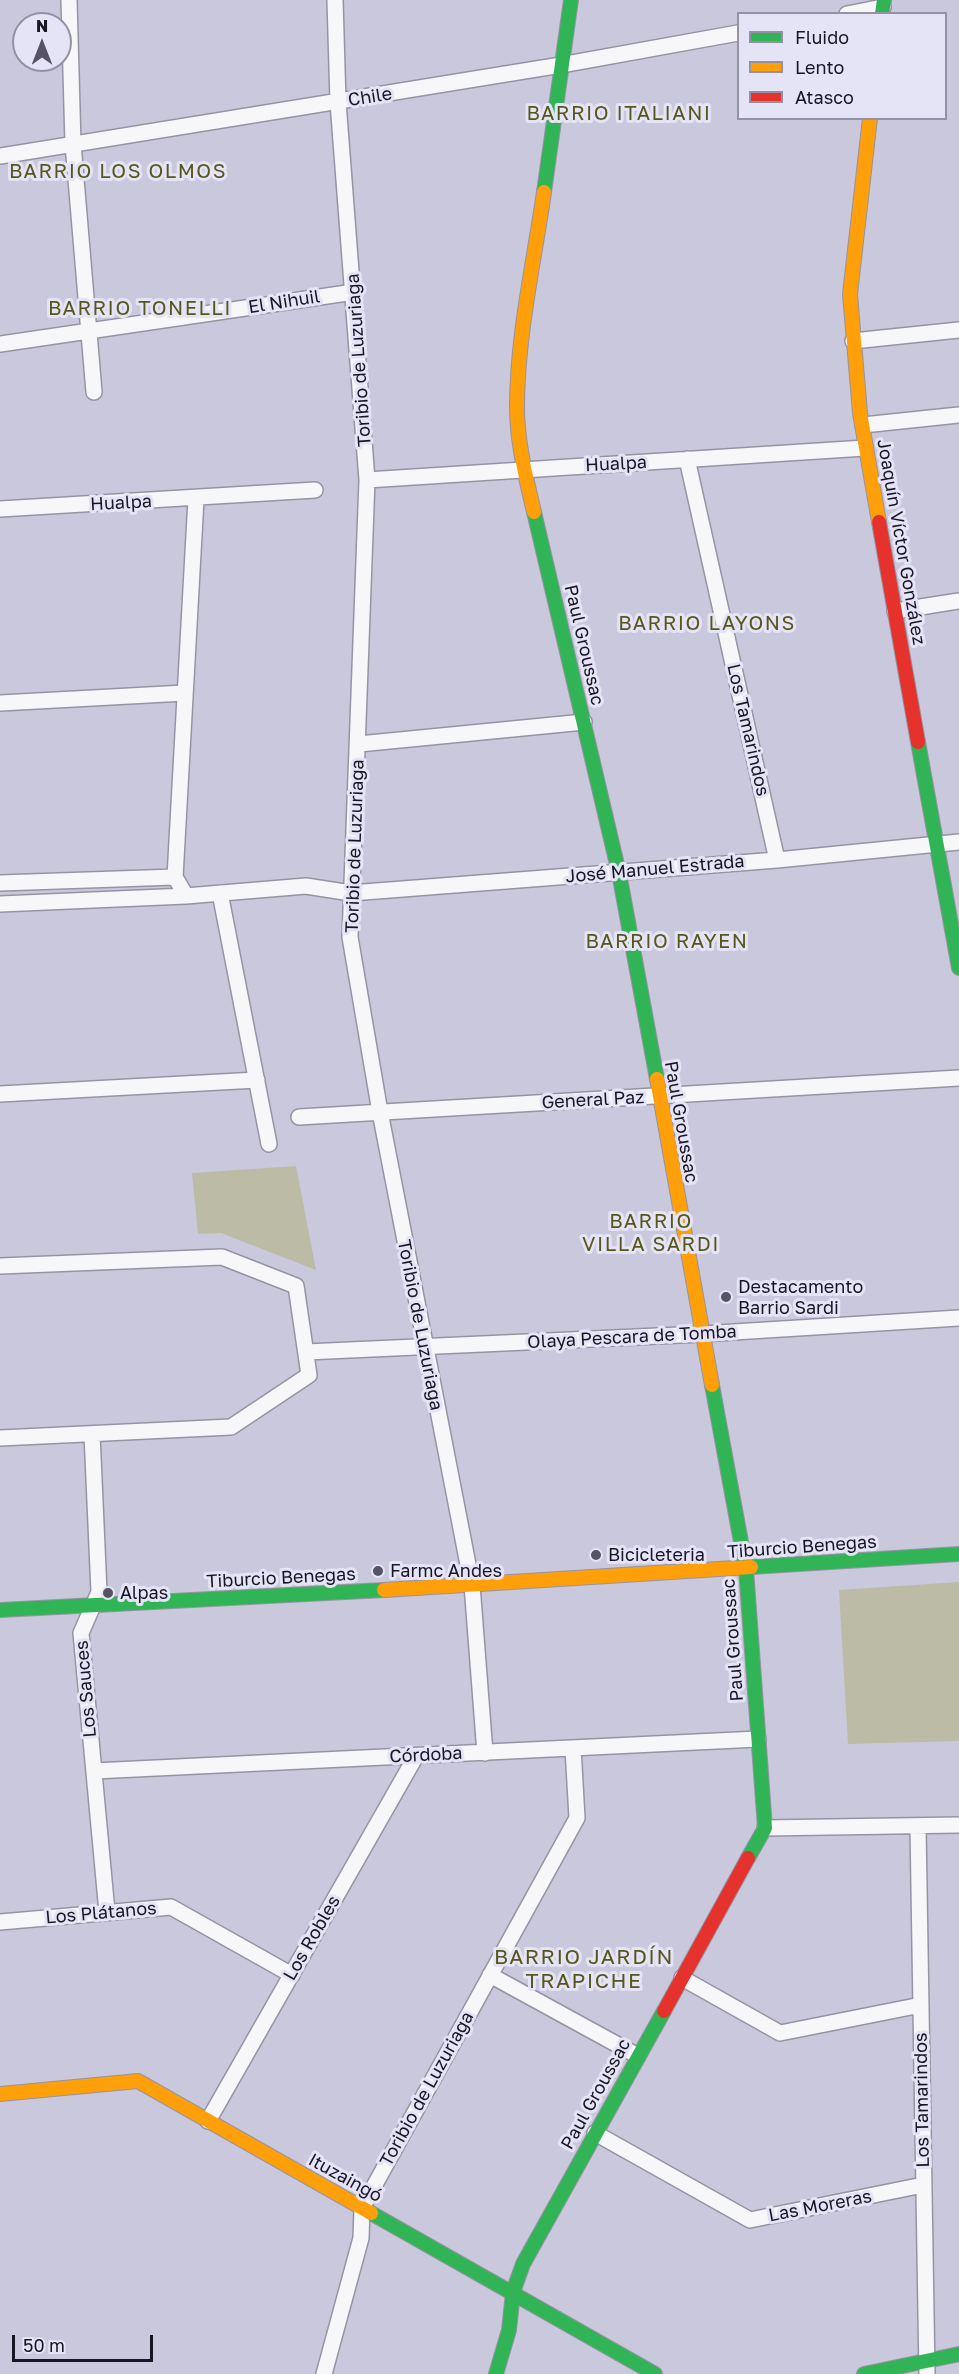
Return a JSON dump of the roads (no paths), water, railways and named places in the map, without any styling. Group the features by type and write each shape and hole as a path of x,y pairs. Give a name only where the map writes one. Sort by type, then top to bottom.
{"street":[{"path":"69,0 73,144 94,392"},
{"name":"Toribio de Luzuriaga","path":"335,0 338,102 367,480 359,744 350,937 424,1347 472,1585 485,1752"},
{"name":"Paul Groussac","path":"496,2374 509,2330 513,2292 523,2264 765,1828 746,1569 619,873 524,469 517,409 519,367 571,0"},
{"path":"857,12 883,7"},
{"name":"Chile","path":"0,156 561,65 737,33"},
{"name":"Joaquín Víctor González","path":"870,120 850,294 853,341 866,448 935,845 959,968"},
{"name":"El Nihuil","path":"0,344 354,292"},
{"path":"853,341 959,330"},
{"path":"863,424 959,415"},
{"name":"Hualpa","path":"367,480 866,448"},
{"name":"Los Tamarindos","path":"687,459 777,860"},
{"name":"Hualpa","path":"0,509 315,490"},
{"path":"186,896 175,877 195,499"},
{"path":"896,611 959,601"},
{"path":"0,703 185,693"},
{"path":"359,744 584,722"},
{"name":"José Manuel Estrada","path":"220,893 306,886 351,892 619,873 959,842"},
{"path":"0,883 175,877"},
{"path":"0,904 220,893 269,1144"},
{"name":"General Paz","path":"299,1117 959,1078"},
{"path":"0,1094 256,1080"},
{"path":"0,1266 222,1257 296,1286 309,1375 231,1427 0,1438"},
{"name":"Olaya Pescara de Tomba","path":"306,1352 702,1334 959,1317"},
{"name":"Los Sauces","path":"92,1434 100,1578 95,1606 84,1621 81,1633 107,1912"},
{"name":"Tiburcio Benegas","path":"0,1610 746,1569 959,1554"},
{"name":"Córdoba","path":"94,1771 758,1739"},
{"name":"Toribio de Luzuriaga","path":"324,2374 361,2238 362,2208 576,1818 573,1748"},
{"name":"Los Robles","path":"208,2121 416,1756"},
{"name":"Los Tamarindos","path":"918,1826 926,2368"},
{"path":"765,1828 959,1826"},
{"name":"Los Plátanos","path":"0,1922 171,1907 292,1974"},
{"path":"490,1975 638,2056"},
{"path":"682,1978 780,2032 921,2005"},
{"name":"Ituzaingó","path":"0,2094 138,2081 655,2374"},
{"name":"Las Moreras","path":"595,2133 750,2220 923,2185"},
{"path":"864,2374 926,2368 959,2354"}],"place":[{"name":"Destacamento Barrio Sardi","path":"726,1297"},
{"name":"Bicicleteria","path":"596,1555"},
{"name":"Farmc Andes","path":"378,1571"},
{"name":"Alpas","path":"108,1593"}],"district":[{"name":"BARRIO ITALIANI","path":"619,114"},
{"name":"BARRIO LOS OLMOS","path":"118,172"},
{"name":"BARRIO TONELLI","path":"140,309"},
{"name":"BARRIO LAYONS","path":"707,624"},
{"name":"BARRIO RAYEN","path":"667,942"},
{"name":"BARRIO VILLA SARDI","path":"651,1234"},
{"name":"BARRIO JARDÍN TRAPICHE","path":"584,1969"}]}
